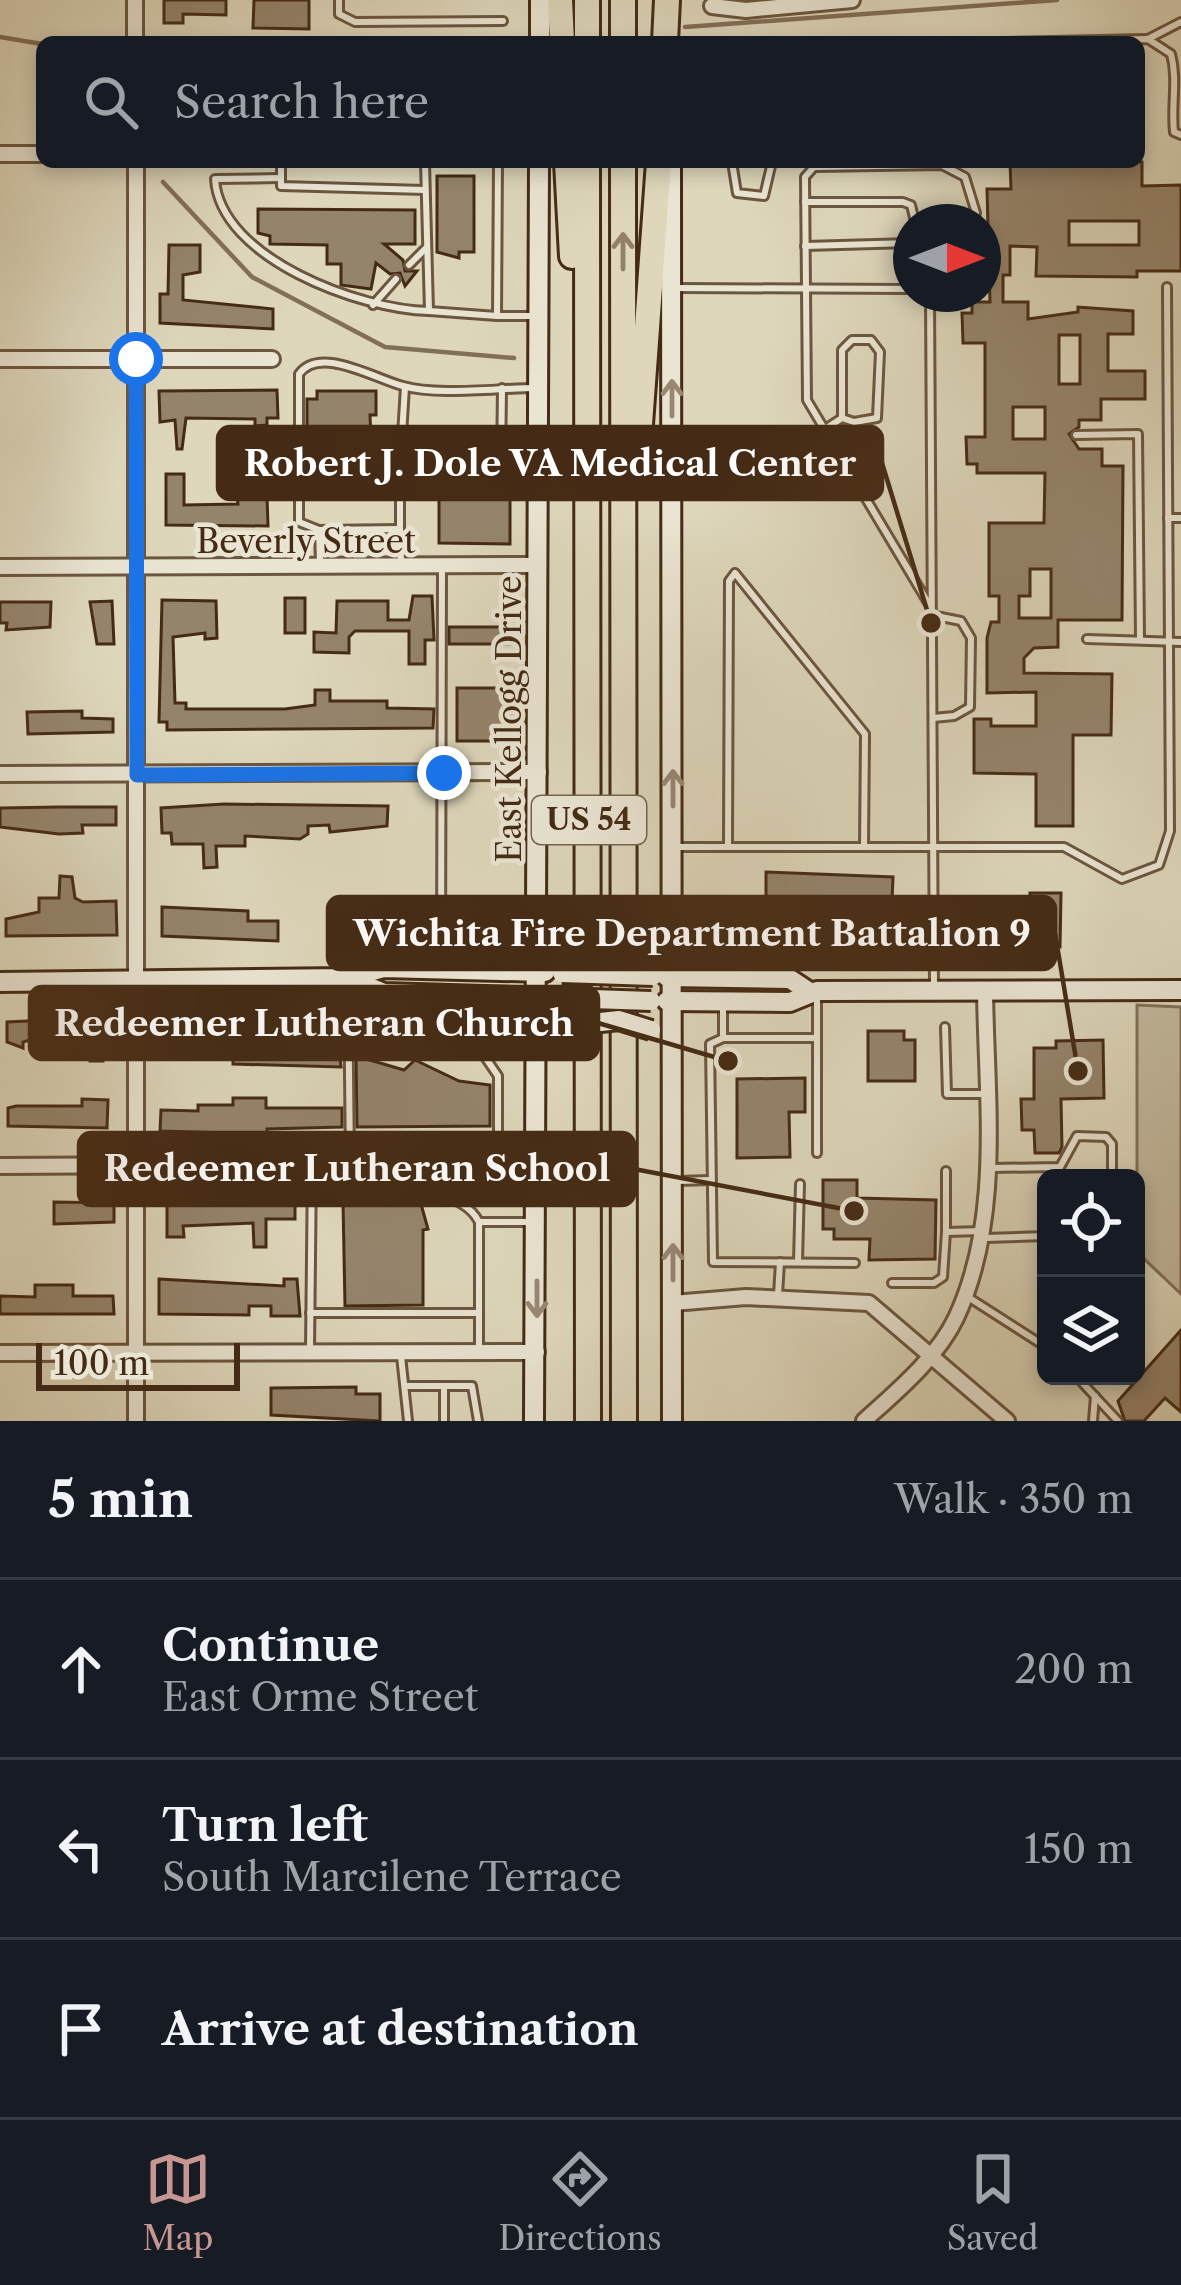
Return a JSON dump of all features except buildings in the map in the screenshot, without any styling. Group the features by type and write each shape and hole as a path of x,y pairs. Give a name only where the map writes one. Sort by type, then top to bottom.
{"highway":[{"path":"560,0 562,36"},
{"path":"587,0 587,36"},
{"path":"623,0 623,36"},
{"path":"667,36 668,0"},
{"path":"567,168 588,576"},
{"name":"US 54","path":"587,168 588,1421"},
{"name":"US 54","path":"623,168 624,1421"},
{"path":"625,704 659,168"},
{"path":"571,1421 590,1064"},
{"path":"626,1067 640,1421"}],"main road":[{"path":"540,0 540,36"},
{"name":"East Kellogg Drive","path":"534,1421 539,168"},
{"path":"671,168 672,1421"},
{"path":"538,916 550,940 563,950 633,955 649,950 674,911"},
{"path":"0,982 348,979 383,968 790,979 813,991"},
{"path":"348,979 384,993 674,1001 790,1002 813,991 1181,990"},
{"path":"538,1057 564,1026 619,1021 650,1030 673,1079"}],"street":[{"path":"135,0 135,36"},
{"path":"712,5 746,10 852,0"},
{"path":"0,154 36,154"},
{"path":"136,168 136,1421"},
{"path":"0,359 272,359"},
{"name":"Beverly Street","path":"0,567 539,565"},
{"path":"0,774 539,772"},
{"path":"863,1421 906,1384 955,1322 985,1234 985,989"},
{"path":"0,1166 537,1163"},
{"path":"673,1304 778,1299 869,1303 1007,1421"},
{"path":"0,1353 537,1352"}],"lane":[{"path":"339,0 339,14 355,22 503,21"},
{"path":"1145,38 1181,22"},
{"path":"1148,38 1172,54 1176,74 1172,116 1174,132 1181,135"},
{"path":"281,168 281,186 425,190"},
{"path":"424,168 429,311"},
{"path":"497,316 498,168"},
{"path":"734,168 737,193 764,196 771,168"},
{"path":"812,168 805,177 807,400 932,612 966,627 972,694 963,712 932,718"},
{"path":"946,168 965,177 973,204"},
{"path":"281,178 215,179 216,199 249,238 323,291 373,305 539,316"},
{"path":"805,202 908,204"},
{"path":"805,247 893,244"},
{"path":"409,265 426,248"},
{"path":"373,305 396,279"},
{"path":"673,847 1074,848 1122,879 1159,865 1170,831 1167,286"},
{"path":"673,288 893,289"},
{"path":"930,312 934,989"},
{"path":"822,431 842,418 873,423 878,418 880,352 871,340 853,340 842,350 842,418"},
{"path":"400,529 305,528 297,514 299,374 320,361 405,387 539,388"},
{"path":"401,568 405,387"},
{"path":"500,466 502,388"},
{"path":"1076,435 1138,434 1140,639"},
{"path":"400,467 539,465"},
{"path":"1168,518 1181,518"},
{"path":"319,530 320,568"},
{"path":"441,970 442,567"},
{"path":"728,847 729,581 735,573 865,734 865,847"},
{"path":"1087,639 1181,642"},
{"path":"348,979 350,1143 342,1193 433,1193 473,1211 479,1222 479,1353"},
{"path":"813,991 817,1153"},
{"path":"433,994 433,1021"},
{"path":"723,1001 723,1038"},
{"path":"349,1020 484,1021 483,1054 498,1076 499,1140 350,1143"},
{"path":"378,1020 378,1035 393,1046 483,1054"},
{"path":"945,1027 947,1094 986,1094"},
{"path":"817,1038 723,1038 710,1044 713,1262 855,1263"},
{"path":"986,1168 1060,1167 1077,1136 1094,1136 1112,1144 1112,1169"},
{"path":"414,1142 414,1166"},
{"path":"446,1142 446,1166"},
{"path":"310,1353 312,1165"},
{"path":"892,1283 934,1283 943,1277 946,1171"},
{"path":"673,1181 711,1180"},
{"path":"799,1262 800,1184"},
{"path":"479,1222 537,1222"},
{"path":"946,1232 1037,1237"},
{"path":"778,1299 780,1262"},
{"path":"964,1295 1037,1341"},
{"path":"310,1313 479,1312"},
{"path":"401,1353 400,1380 408,1386 472,1386 478,1421"},
{"path":"1086,1385 1118,1421"},
{"path":"408,1386 408,1421"},
{"path":"444,1387 444,1421"},
{"path":"1093,1421 1096,1396"}],"shaded area":[{"path":"1137,1005 1181,1007 1181,1294 1145,1260 1145,1169 1137,1169"}],"waterway":[{"path":"685,27 1057,0"},
{"path":"0,37 36,43"},
{"path":"163,182 252,277 385,347 514,358"}],"place":[{"name":"Robert J. Dole VA Medical Center","path":"931,623"},
{"name":"Redeemer Lutheran Church","path":"728,1061"},
{"name":"Wichita Fire Department Battalion 9","path":"1078,1071"},
{"name":"Redeemer Lutheran School","path":"854,1211"}],"route":[{"path":"136,359 137,775 444,773"}]}
